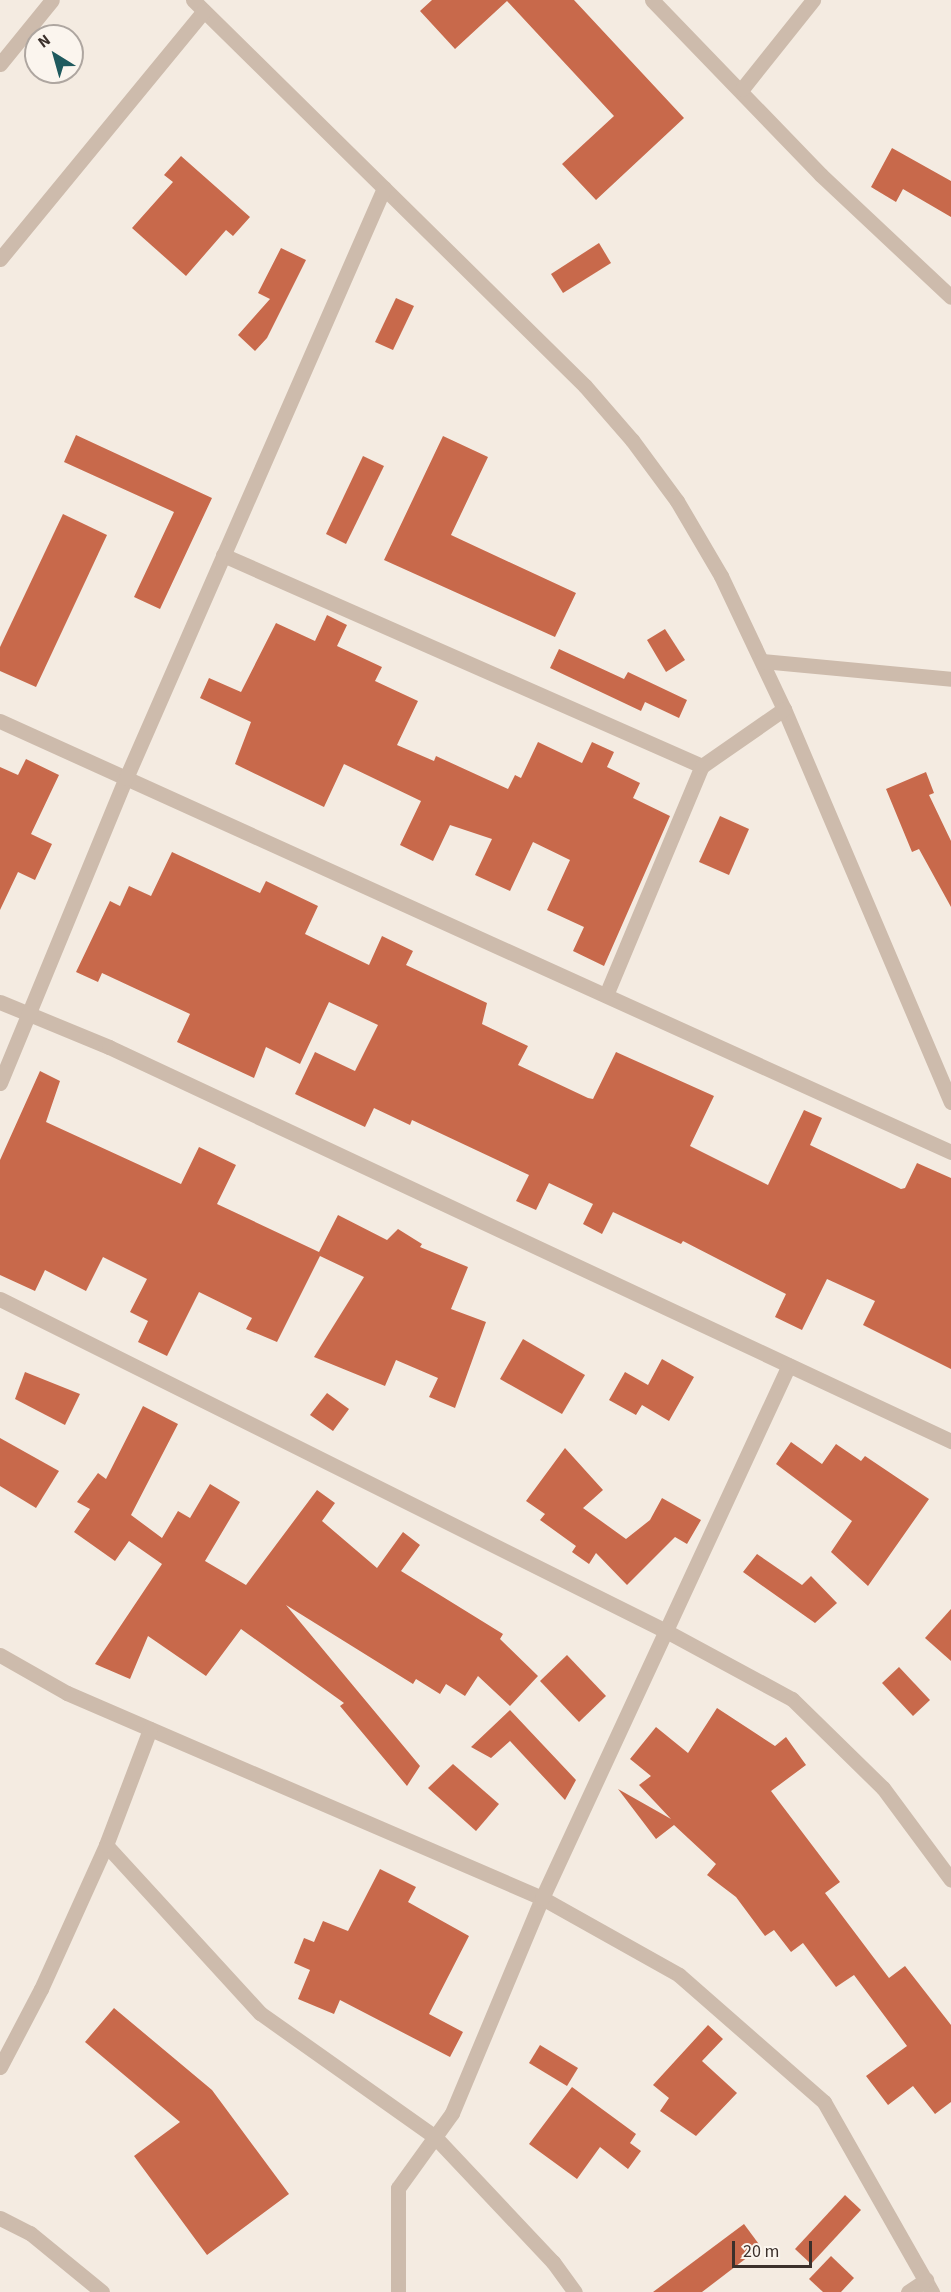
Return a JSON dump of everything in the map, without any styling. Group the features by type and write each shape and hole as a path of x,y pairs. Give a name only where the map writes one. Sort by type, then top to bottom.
{"street":[{"path":"0,64 52,0"},
{"path":"193,0 585,386 632,440 677,501 722,576 784,709 951,1102"},
{"path":"652,0 742,89 821,175 951,297"},
{"path":"742,89 813,0"},
{"path":"0,259 204,11"},
{"path":"0,1083 126,778 384,188"},
{"path":"223,555 702,766"},
{"path":"762,661 951,678"},
{"path":"606,995 702,766 784,709"},
{"path":"0,721 951,1152"},
{"path":"0,1002 120,1052 951,1441"},
{"path":"0,1299 666,1631 792,1699 883,1788 951,1880"},
{"path":"398,2292 398,2188 452,2113 542,1898 789,1365"},
{"path":"0,1655 67,1693 542,1898 679,1975 824,2102 929,2286 908,2292"},
{"path":"0,2067 41,1989 106,1845 150,1729"},
{"path":"106,1845 260,2013 435,2137 553,2262 575,2292"},
{"path":"0,2218 30,2233 102,2292"}],"building":[{"path":"432,0 574,0 684,118 596,200 562,164 614,116 507,1 455,49 420,11"},
{"path":"892,148 951,181 951,217 903,189 896,202 871,187"},
{"path":"181,156 250,217 233,236 226,230 186,276 132,228 173,182 164,175"},
{"path":"599,243 611,263 563,293 551,274"},
{"path":"281,248 306,260 267,338 255,351 238,335 270,299 258,293"},
{"path":"396,298 414,306 393,350 375,342"},
{"path":"76,435 212,498 160,609 134,597 174,512 64,462"},
{"path":"443,436 488,457 451,535 576,593 555,637 384,560"},
{"path":"363,456 384,466 346,544 326,534"},
{"path":"63,514 107,535 36,687 0,671 0,647"},
{"path":"327,615 347,625 337,646 382,667 375,681 418,701 397,745 434,761 436,756 508,789 515,775 521,778 538,742 582,763 592,742 614,752 607,767 640,783 633,798 670,816 604,966 573,951 584,927 547,910 570,860 533,842 510,891 475,875 492,839 450,825 433,861 400,845 421,801 344,764 324,807 235,764 251,722 200,698 209,678 241,692 276,623 315,641"},
{"path":"665,629 685,660 666,672 647,640"},
{"path":"559,649 624,679 628,672 687,700 679,718 645,702 641,711 550,668"},
{"path":"26,759 59,775 31,834 52,844 35,880 18,872 0,910 0,767 18,775"},
{"path":"926,772 934,793 929,795 951,841 951,907 919,849 912,852 886,789"},
{"path":"720,816 749,829 729,875 699,862"},
{"path":"172,852 260,893 266,881 318,906 305,934 369,965 382,936 413,951 406,965 487,1003 482,1024 528,1046 518,1065 588,1098 593,1099 616,1052 714,1096 690,1146 768,1185 804,1110 822,1118 810,1145 901,1189 905,1188 917,1163 951,1178 951,1369 863,1325 875,1301 827,1279 802,1330 775,1317 786,1294 683,1241 681,1244 613,1212 602,1234 583,1224 593,1204 549,1183 536,1210 516,1201 529,1175 412,1120 410,1125 374,1108 365,1127 295,1094 315,1052 355,1071 378,1025 329,1002 300,1064 266,1047 254,1078 177,1042 190,1014 102,973 98,982 76,972 110,901 120,906 129,886 151,896"},
{"path":"40,1071 60,1081 46,1122 181,1184 199,1147 236,1165 217,1204 319,1252 338,1215 387,1240 398,1229 422,1244 420,1247 468,1267 451,1309 486,1322 455,1408 429,1397 438,1378 396,1360 385,1386 314,1357 364,1277 320,1256 277,1342 246,1329 252,1318 199,1292 167,1356 138,1342 148,1321 130,1312 147,1279 103,1257 86,1291 45,1270 35,1291 0,1275 0,1160"},
{"path":"523,1339 585,1375 562,1414 500,1379"},
{"path":"662,1359 694,1377 669,1421 642,1405 636,1415 609,1400 625,1372 648,1385"},
{"path":"25,1372 80,1394 65,1425 15,1399"},
{"path":"327,1393 349,1409 333,1431 310,1415"},
{"path":"143,1406 178,1424 131,1515 162,1538 178,1511 190,1518 210,1484 240,1502 205,1561 246,1585 317,1490 335,1503 322,1521 377,1568 403,1532 420,1545 401,1571 503,1634 500,1639 538,1676 510,1706 478,1676 465,1696 446,1684 440,1694 416,1679 413,1684 286,1605 420,1766 407,1786 340,1706 344,1703 241,1629 206,1676 148,1636 130,1679 95,1664 162,1564 129,1541 115,1561 74,1532 90,1509 77,1502 98,1473 106,1479"},
{"path":"0,1438 59,1471 36,1508 0,1486"},
{"path":"791,1442 822,1464 836,1444 861,1461 865,1456 929,1499 868,1586 831,1552 852,1521 776,1464"},
{"path":"565,1448 603,1490 583,1508 626,1539 650,1520 662,1498 701,1520 687,1544 675,1537 627,1585 596,1553 589,1564 572,1552 576,1546 540,1520 545,1514 526,1501"},
{"path":"757,1554 802,1585 811,1576 837,1603 815,1623 743,1572"},
{"path":"951,1609 951,1661 925,1638"},
{"path":"567,1655 606,1696 579,1722 540,1681"},
{"path":"899,1667 930,1700 913,1716 882,1683"},
{"path":"717,1708 775,1746 786,1737 806,1765 771,1791 840,1882 825,1893 889,1978 905,1966 951,2025 951,2102 935,2114 913,2086 888,2105 866,2076 907,2046 854,1975 836,1987 803,1943 791,1952 774,1930 765,1936 736,1897 707,1875 716,1864 674,1825 656,1839 618,1789 671,1819 639,1785 651,1776 630,1759 656,1727 688,1753"},
{"path":"510,1710 576,1780 565,1800 510,1741 491,1758 471,1747"},
{"path":"453,1764 499,1804 476,1831 428,1788"},
{"path":"380,1869 416,1887 408,1902 469,1936 429,2014 463,2032 450,2057 340,2000 334,2014 298,1999 310,1970 294,1963 304,1938 314,1942 323,1921 348,1931"},
{"path":"114,2008 212,2090 289,2194 207,2255 134,2156 180,2122 85,2042"},
{"path":"708,2025 723,2039 702,2061 737,2093 696,2136 660,2111 669,2098 653,2085"},
{"path":"540,2045 578,2068 567,2086 529,2063"},
{"path":"572,2087 636,2134 630,2143 641,2151 628,2169 600,2147 577,2179 529,2144"},
{"path":"845,2195 861,2210 811,2264 795,2249"},
{"path":"744,2224 761,2247 702,2292 653,2292"},
{"path":"831,2256 854,2278 841,2292 823,2292 809,2279"}]}
